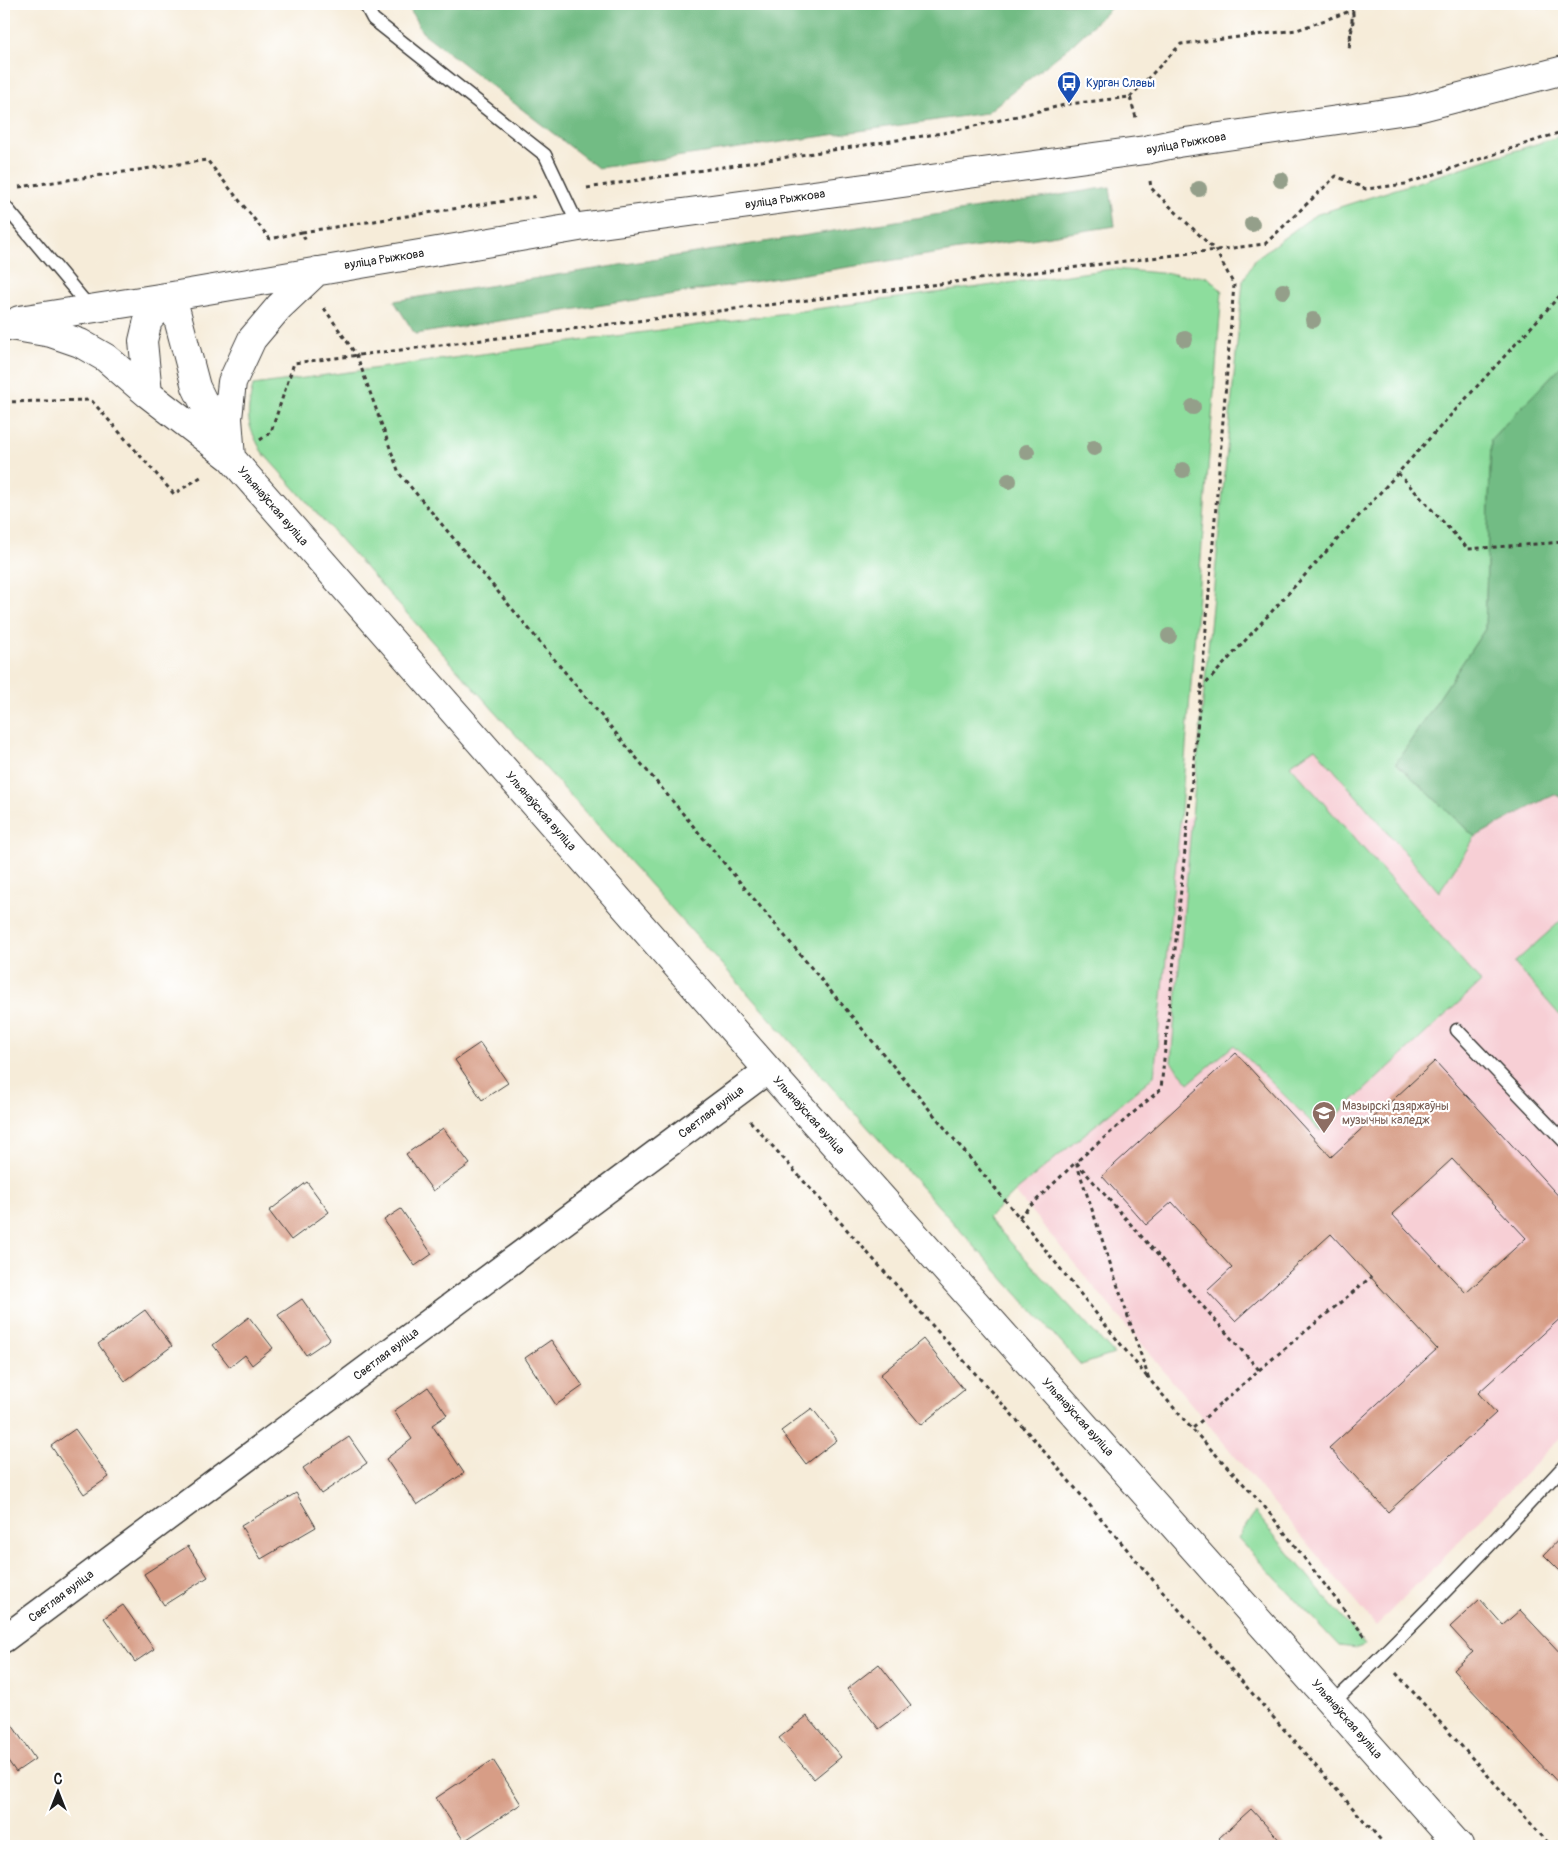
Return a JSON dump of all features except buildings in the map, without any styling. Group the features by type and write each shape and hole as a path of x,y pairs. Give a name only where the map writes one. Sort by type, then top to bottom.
{"main road":[{"name":"вуліца Рыжкова","path":"4,324 578,227 1145,150 1178,143 1414,109 1564,70"},
{"path":"231,458 228,418 232,382 252,339 279,307 317,270"},
{"path":"172,296 196,387 231,458"},
{"path":"148,394 143,341 148,320 172,296"},
{"name":"Ульянаўская вуліца","path":"4,324 52,333 80,343 106,358 148,394 231,458 768,1070 1459,1846"}],"street":[{"name":"Светлая вуліца","path":"4,1639 768,1070"}],"lane":[{"path":"365,4 373,19 545,156 578,227"},
{"path":"4,205 91,309"},
{"path":"1458,1030 1564,1141"},
{"path":"1333,1703 1481,1555 1564,1466"}],"path":[{"path":"1353,4 1349,49 1353,10"},
{"path":"1538,4 1539,11"},
{"path":"13,188 207,160 270,239 302,232 949,132 1069,104 1130,97 1181,44 1297,30 1353,10"},
{"path":"1019,1217 1076,1162 1161,1089 1201,690 1234,285 1216,251 1151,188 1145,150 1130,97"},
{"path":"4,402 90,400 174,494 270,432 294,363 1265,244 1336,176 1366,189 1405,184 1564,131"},
{"path":"302,232 317,270 324,307 358,356 399,473 1019,1217 1149,1379 1192,1429 1264,1506 1381,1657 1550,1846"},
{"path":"1201,690 1564,291"},
{"path":"1398,473 1468,549 1564,542"},
{"path":"729,1098 1031,1436 1153,1580 1386,1846"},
{"path":"1076,1162 1260,1370"},
{"path":"1076,1162 1149,1379"},
{"path":"1192,1429 1370,1277"}],"shaded area":[{"name":"Мазырскі дзяржаўны музычны каледж","path":"1354,705 1475,837 1555,794 1564,799 1564,1434 1376,1626 1015,1192 1154,1076 1180,823"}],"green space":[{"path":"407,4 1115,4 1072,45 986,113 598,168 422,32"},
{"path":"1564,135 1564,363 1491,439 1485,629 1396,763 1475,837 1439,892 1315,748 1290,765 1481,982 1320,1131 1234,1045 1189,1083 1171,1062 1192,816 1243,281 1255,259 1315,215"},
{"path":"1110,187 1115,226 415,334 394,301"},
{"path":"1112,269 1208,277 1222,291 1180,823 1154,1076 1015,1192 988,1218 1114,1354 1081,1365 262,452 250,426 249,405 253,385"},
{"path":"1564,363 1564,799 1554,794 1475,837 1396,763 1485,629 1491,439"},
{"path":"1564,918 1564,1020 1514,963"},
{"path":"1255,1512 1365,1645 1357,1648 1339,1646 1238,1538"}],"place":[{"name":"Курган Славы","path":"1069,104"},
{"name":"Мазырскі дзяржаўны музычны каледж","path":"1324,1134"}]}
